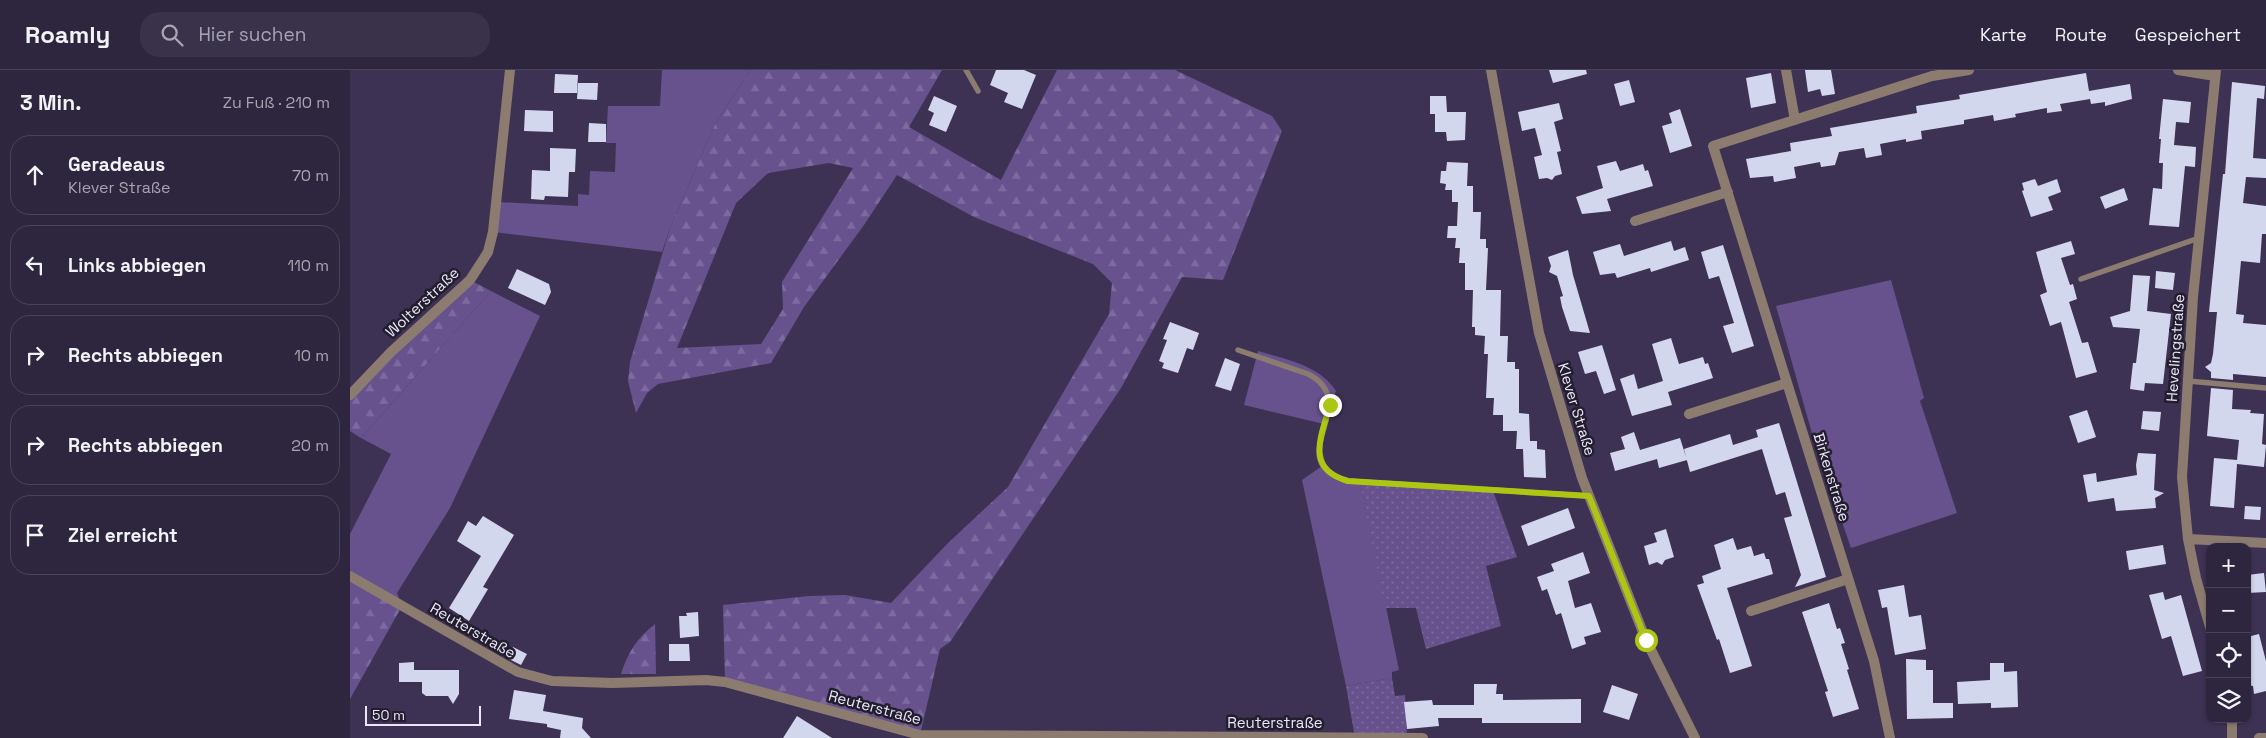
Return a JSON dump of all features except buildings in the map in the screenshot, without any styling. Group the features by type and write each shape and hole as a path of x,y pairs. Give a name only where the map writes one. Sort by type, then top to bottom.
{"street":[{"name":"Wolterstraße","path":"350,396 391,352 470,280 488,252 493,232 510,70"},
{"name":"Klever Straße","path":"1491,70 1539,333 1589,496 1646,640 1695,738"},
{"path":"1786,70 1795,120 1932,73 1970,70"},
{"path":"2178,70 2216,73"},
{"name":"Hevelingstraße","path":"2206,613 2188,539 2182,477 2193,297 2216,73"},
{"name":"Birkenstraße","path":"1795,120 1714,146 1874,661 1890,738"},
{"path":"1635,221 1728,192"},
{"path":"1689,414 1787,383"},
{"path":"2188,539 2266,543"},
{"name":"Reuterstraße","path":"350,576 518,672 552,681 613,683 706,680 725,682 920,735 1423,738"},
{"path":"1751,611 1848,579"},
{"path":"2232,723 2232,738"},
{"path":"2259,738 2266,738"}],"lane":[{"path":"966,70 978,91"},
{"path":"2081,279 2200,237"},
{"path":"1238,350 1308,374 1318,379 1325,386 1330,405 1319,454 1322,466 1328,473 1337,478 1348,481 1454,489 1589,496"},
{"path":"2188,381 2266,388"}],"green space":[{"path":"662,70 750,70 715,124 670,228 662,252 493,232 496,202 578,206 578,194 589,195 590,171 615,172 616,143 606,143 608,106 660,106"},
{"path":"750,70 942,70 909,127 1001,180 1057,70 1175,70 1272,116 1282,131 1223,280 1182,277 1121,388 950,642 940,649 920,735 725,682 723,605 809,596 845,595 891,603 947,544 1008,487 1109,314 1112,283 1093,264 974,217 897,175 864,225 804,307 771,363 658,384 647,393 636,413 628,381 630,362 670,228 715,124","holes":["829,163 853,168 782,282 783,309 761,344 677,348 736,203 768,173"]},
{"path":"470,280 491,291 361,438 350,431 350,395"},
{"path":"1891,280 1924,398 1920,401 1957,513 1851,548 1813,437 1776,306"},
{"path":"491,291 540,316 450,508 397,593 402,606 350,576 350,534 391,454 361,438"},
{"path":"1258,351 1301,364 1321,375 1329,382 1336,391 1324,424 1244,405"},
{"path":"1322,466 1337,478 1360,481 1399,670 1392,672 1392,678 1346,686 1302,480"},
{"path":"1360,481 1493,491 1517,557 1486,566 1501,626 1426,649 1416,608 1385,608"},
{"path":"350,576 402,606 350,699"},
{"path":"655,624 656,674 621,674 634,646"},
{"path":"1392,678 1395,696 1405,695 1407,738 1355,738 1346,686"}],"route":[{"path":"1330,405 1319,454 1322,466 1328,473 1337,478 1348,481 1454,489 1589,496 1646,640"}]}
